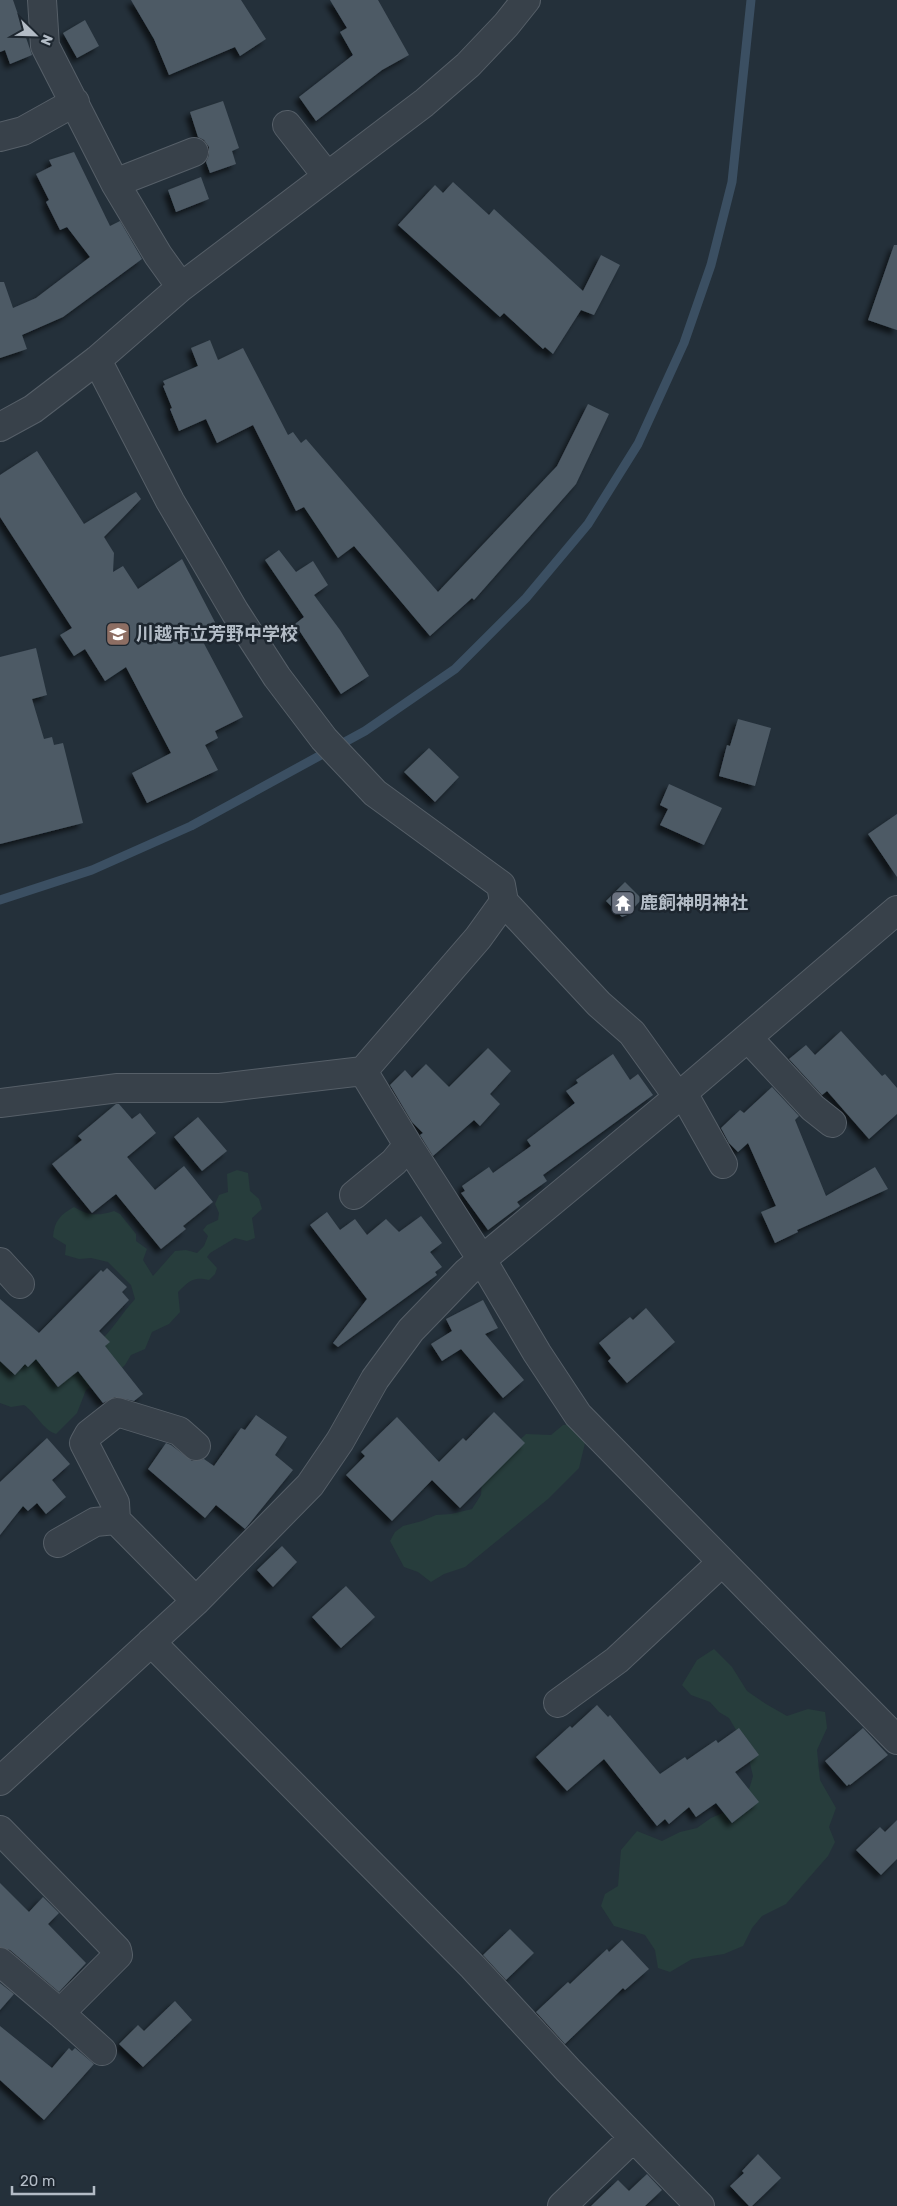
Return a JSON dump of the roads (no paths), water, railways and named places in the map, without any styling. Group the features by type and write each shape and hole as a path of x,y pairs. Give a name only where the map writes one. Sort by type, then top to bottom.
{"street":[{"path":"42,0 45,46 115,183 158,255 181,287"},
{"path":"0,427 33,409 97,360 181,287 424,103 468,66 526,0"},
{"path":"0,137 23,130 74,102"},
{"path":"287,125 327,176"},
{"path":"115,183 194,152"},
{"path":"97,360 170,501 235,612 277,678 324,739 375,793 501,885 504,902 600,1004 632,1033 681,1095 723,1164"},
{"path":"0,1103 118,1088 220,1088 363,1071 478,938 504,902"},
{"path":"0,1781 196,1601 310,1485 340,1441 375,1379 412,1330 467,1272 681,1095 897,910"},
{"path":"748,1038 813,1108 832,1123"},
{"path":"363,1071 482,1260 537,1353 578,1415 721,1563 897,1740"},
{"path":"354,1194 394,1162 408,1145"},
{"path":"0,1262 20,1284"},
{"path":"196,1446 178,1431 117,1412 89,1434 84,1443 115,1503 116,1520 196,1601"},
{"path":"58,1543 95,1522 116,1520"},
{"path":"558,1703 617,1660 721,1563"},
{"path":"151,1642 473,1967 633,2138 700,2206"},
{"path":"0,1830 117,1950 118,1955 60,2013"},
{"path":"0,1962 102,2051"},
{"path":"562,2206 633,2138"}],"waterway":[{"path":"0,900 92,870 191,826 365,731 455,669 526,598 588,524 638,444 684,343 711,265 732,182 751,0"}],"place":[{"name":"川越市立芳野中学校","path":"118,634"},
{"name":"鹿飼神明神社","path":"623,903"}]}
